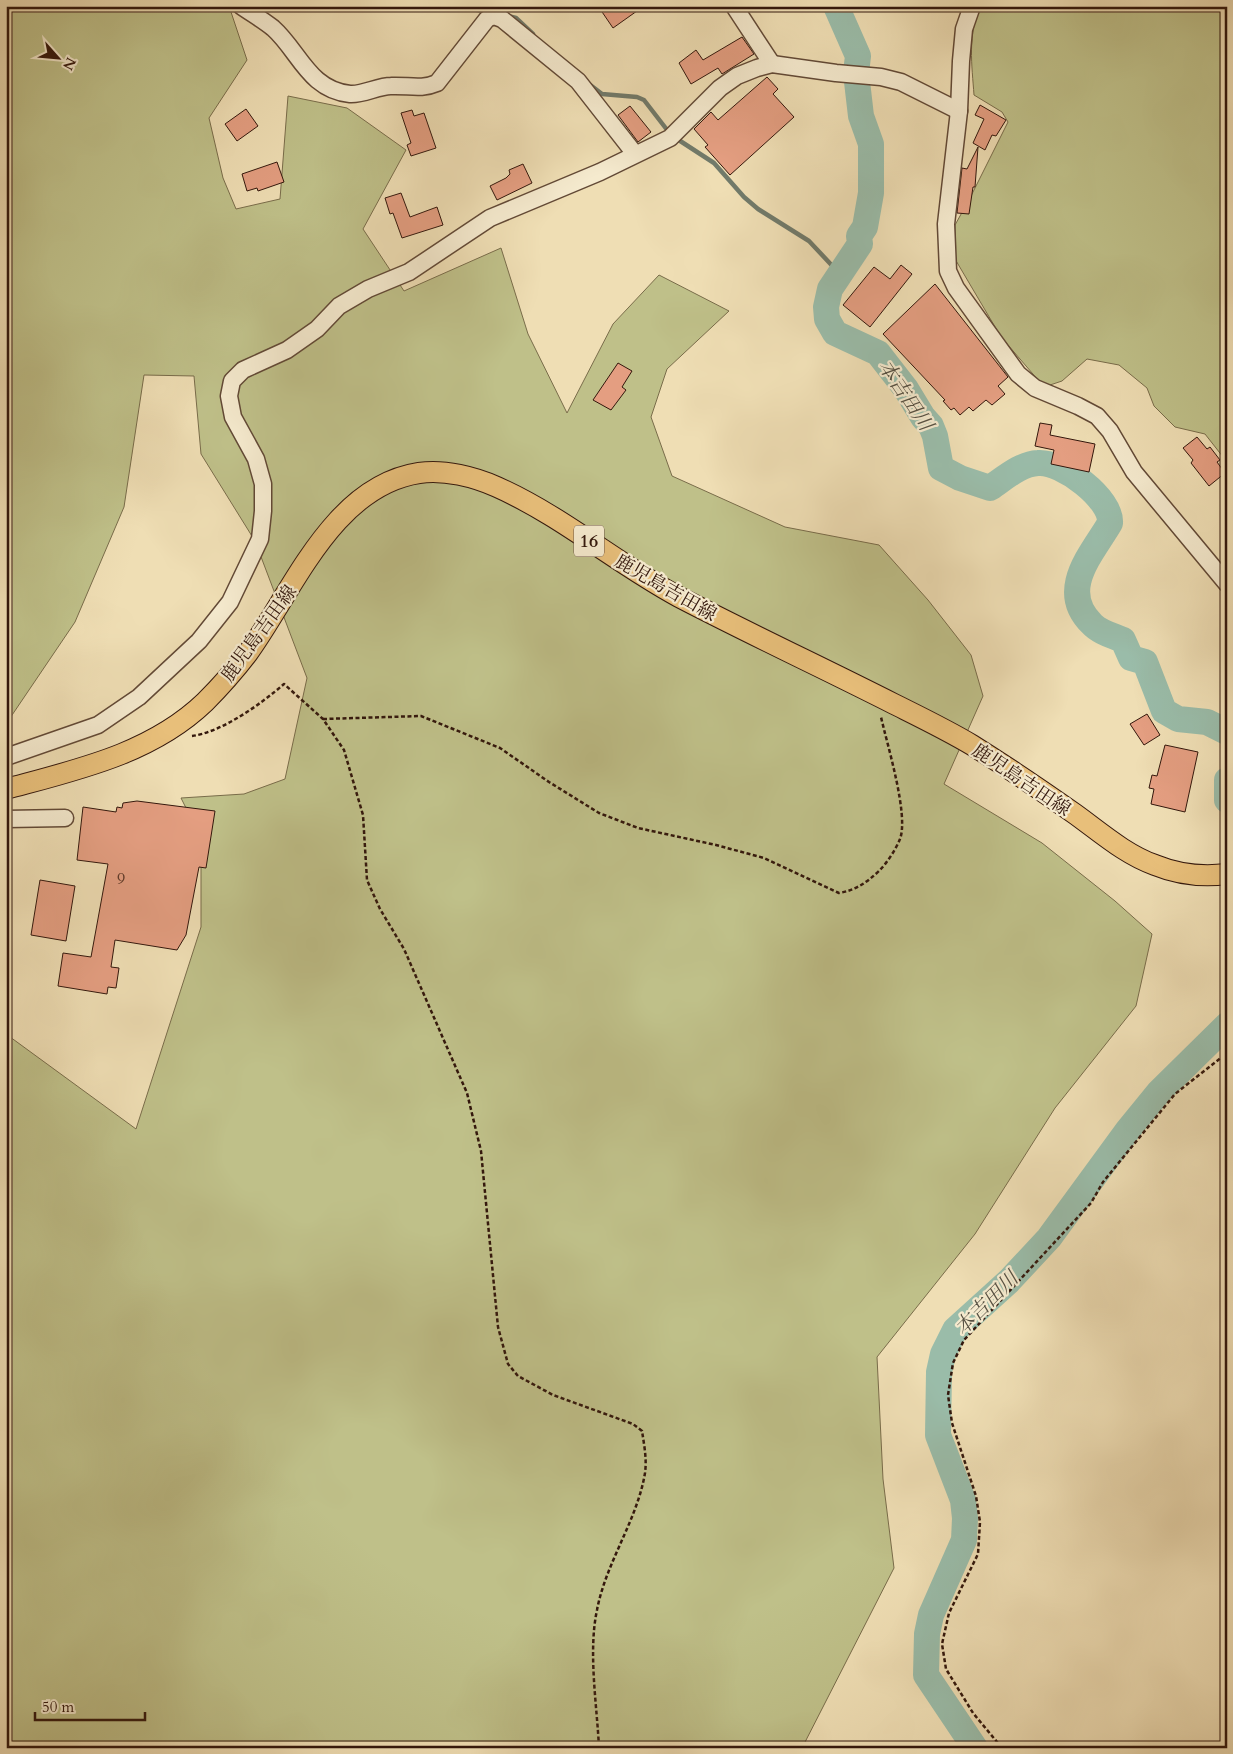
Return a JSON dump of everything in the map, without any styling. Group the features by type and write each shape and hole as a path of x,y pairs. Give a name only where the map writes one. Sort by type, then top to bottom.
{"main road":[{"name":"鹿児島吉田線","path":"6,789 123,754 176,726 203,704 244,658 324,535 343,515 361,500 391,481 420,473 472,478 495,486 529,503 670,592 970,744 1117,844 1152,865 1190,874 1227,874"}],"street":[{"path":"241,6 273,28 289,45 314,78 325,86 350,94 390,86 426,88 436,83 487,19 494,16 502,19 578,81 635,154"},
{"path":"734,6 772,64"},
{"path":"972,6 964,29 959,111 946,224 948,270 956,288 1018,374 1034,388 1097,416 1110,431 1139,479 1227,584"},
{"path":"6,757 98,725 139,697 199,641 230,602 260,539 264,511 262,484 256,459 233,416 229,396 232,381 243,370 287,350 317,329 339,306 368,289 409,272 490,218 600,172 675,134 720,88 737,76 772,64 840,74 881,76 901,82 959,111"},
{"path":"6,818 65,818"}],"path":[{"path":"176,726 192,736 209,732 265,700 284,684 323,719 344,750 363,815 367,880 380,909 404,949 467,1093 480,1151 498,1327 508,1364 518,1376 553,1395 633,1424 642,1431 646,1459 645,1472 637,1504 605,1582 596,1610 593,1641 600,1748"},
{"path":"323,719 421,716 500,748 549,782 599,813 638,828 716,845 764,858 839,893 853,891 867,882 883,867 900,838 903,817 876,695"},
{"path":"1002,1748 974,1713 946,1669 942,1644 948,1613 978,1554 980,1522 976,1496 952,1423 948,1395 953,1363 964,1340 1091,1203 1103,1182 1175,1094 1227,1053"}],"green space":[{"path":"6,6 229,6 247,60 209,118 223,178 236,209 280,199 288,96 347,108 406,150 363,229 404,291 501,248 528,334 567,413 613,324 659,275 729,311 667,369 651,417 672,476 785,527 879,545 928,600 971,655 983,696 944,784 1042,843 1115,901 1152,934 1136,1006 1055,1108 975,1234 877,1357 883,1479 894,1568 802,1748 6,1748 6,1034 136,1129 201,927 201,838 181,798 244,794 285,779 307,678 255,541 201,454 194,376 144,375 124,507 75,622 6,724"},
{"path":"981,6 1227,6 1227,462 1205,434 1175,427 1154,406 1147,388 1119,365 1087,359 1062,381 1050,385 1039,381 1001,337 955,259 955,225 1008,122 1002,112 974,95 972,38"}],"building":[{"path":"598,6 644,6 613,28"},
{"path":"742,37 754,54 722,74 718,68 691,84 679,63 696,50 703,60"},
{"path":"767,77 778,89 773,94 794,117 730,175 705,147 708,145 694,129 711,112 718,120"},
{"path":"980,105 1006,120 996,136 992,135 985,150 973,143 984,119 975,115"},
{"path":"630,106 651,132 638,142 618,115"},
{"path":"246,109 258,126 237,141 225,124"},
{"path":"412,110 414,116 424,113 436,148 411,156 407,145 411,143 401,113"},
{"path":"978,147 975,187 973,187 969,214 957,213 962,168 967,169"},
{"path":"277,162 284,182 258,191 257,188 247,191 242,174"},
{"path":"523,164 532,183 497,200 490,186 506,178 510,174 509,170"},
{"path":"401,193 410,217 437,207 443,225 402,238 393,213 390,214 385,198"},
{"path":"901,265 912,274 870,327 843,305 874,267 890,279"},
{"path":"935,284 1008,377 998,386 1005,394 992,405 986,400 973,411 969,407 960,415 954,408 951,410 943,401 945,400 883,334"},
{"path":"618,363 632,371 622,387 626,390 611,410 593,400"},
{"path":"1040,423 1052,425 1050,435 1095,444 1089,472 1051,464 1054,450 1035,446"},
{"path":"1197,437 1207,449 1210,447 1220,460 1217,462 1225,473 1209,486 1191,463 1193,460 1183,448"},
{"path":"1147,714 1160,735 1144,745 1130,724"},
{"path":"1165,745 1198,752 1185,812 1151,804 1154,789 1149,788 1152,775 1157,776"},
{"path":"137,801 215,811 206,868 199,867 186,935 177,950 115,940 111,967 119,968 116,988 108,987 107,994 58,986 63,953 91,957 108,864 77,860 83,807 116,812 117,807 122,808 123,803"},
{"path":"40,880 75,886 66,941 31,935"}],"waterway":[{"path":"452,6 490,12"},
{"name":"本吉田川","path":"836,6 858,56 856,73 861,116 871,144 871,193 865,227 859,236 860,244 830,289 826,307 827,319 835,333 878,353 906,389 923,417 931,426 935,436 941,468 960,478 990,488 1025,466 1038,463 1048,464 1072,475 1094,493 1103,503 1110,523 1081,572 1078,598 1082,611 1095,627 1123,640 1131,658 1145,662 1164,711 1178,719 1207,722 1227,732"},
{"path":"508,16 516,18 533,34"},
{"path":"589,84 602,94 637,97 644,100 671,135 714,163 744,197 758,209 809,241 839,273"},
{"name":"本吉田川","path":"1227,780 1227,800"},
{"name":"本吉田川","path":"975,1748 926,1675 927,1634 931,1615 964,1540 965,1518 963,1500 938,1435 939,1372 943,1354 955,1330 1009,1281 1049,1238 1128,1130 1159,1092 1227,1025"}]}
